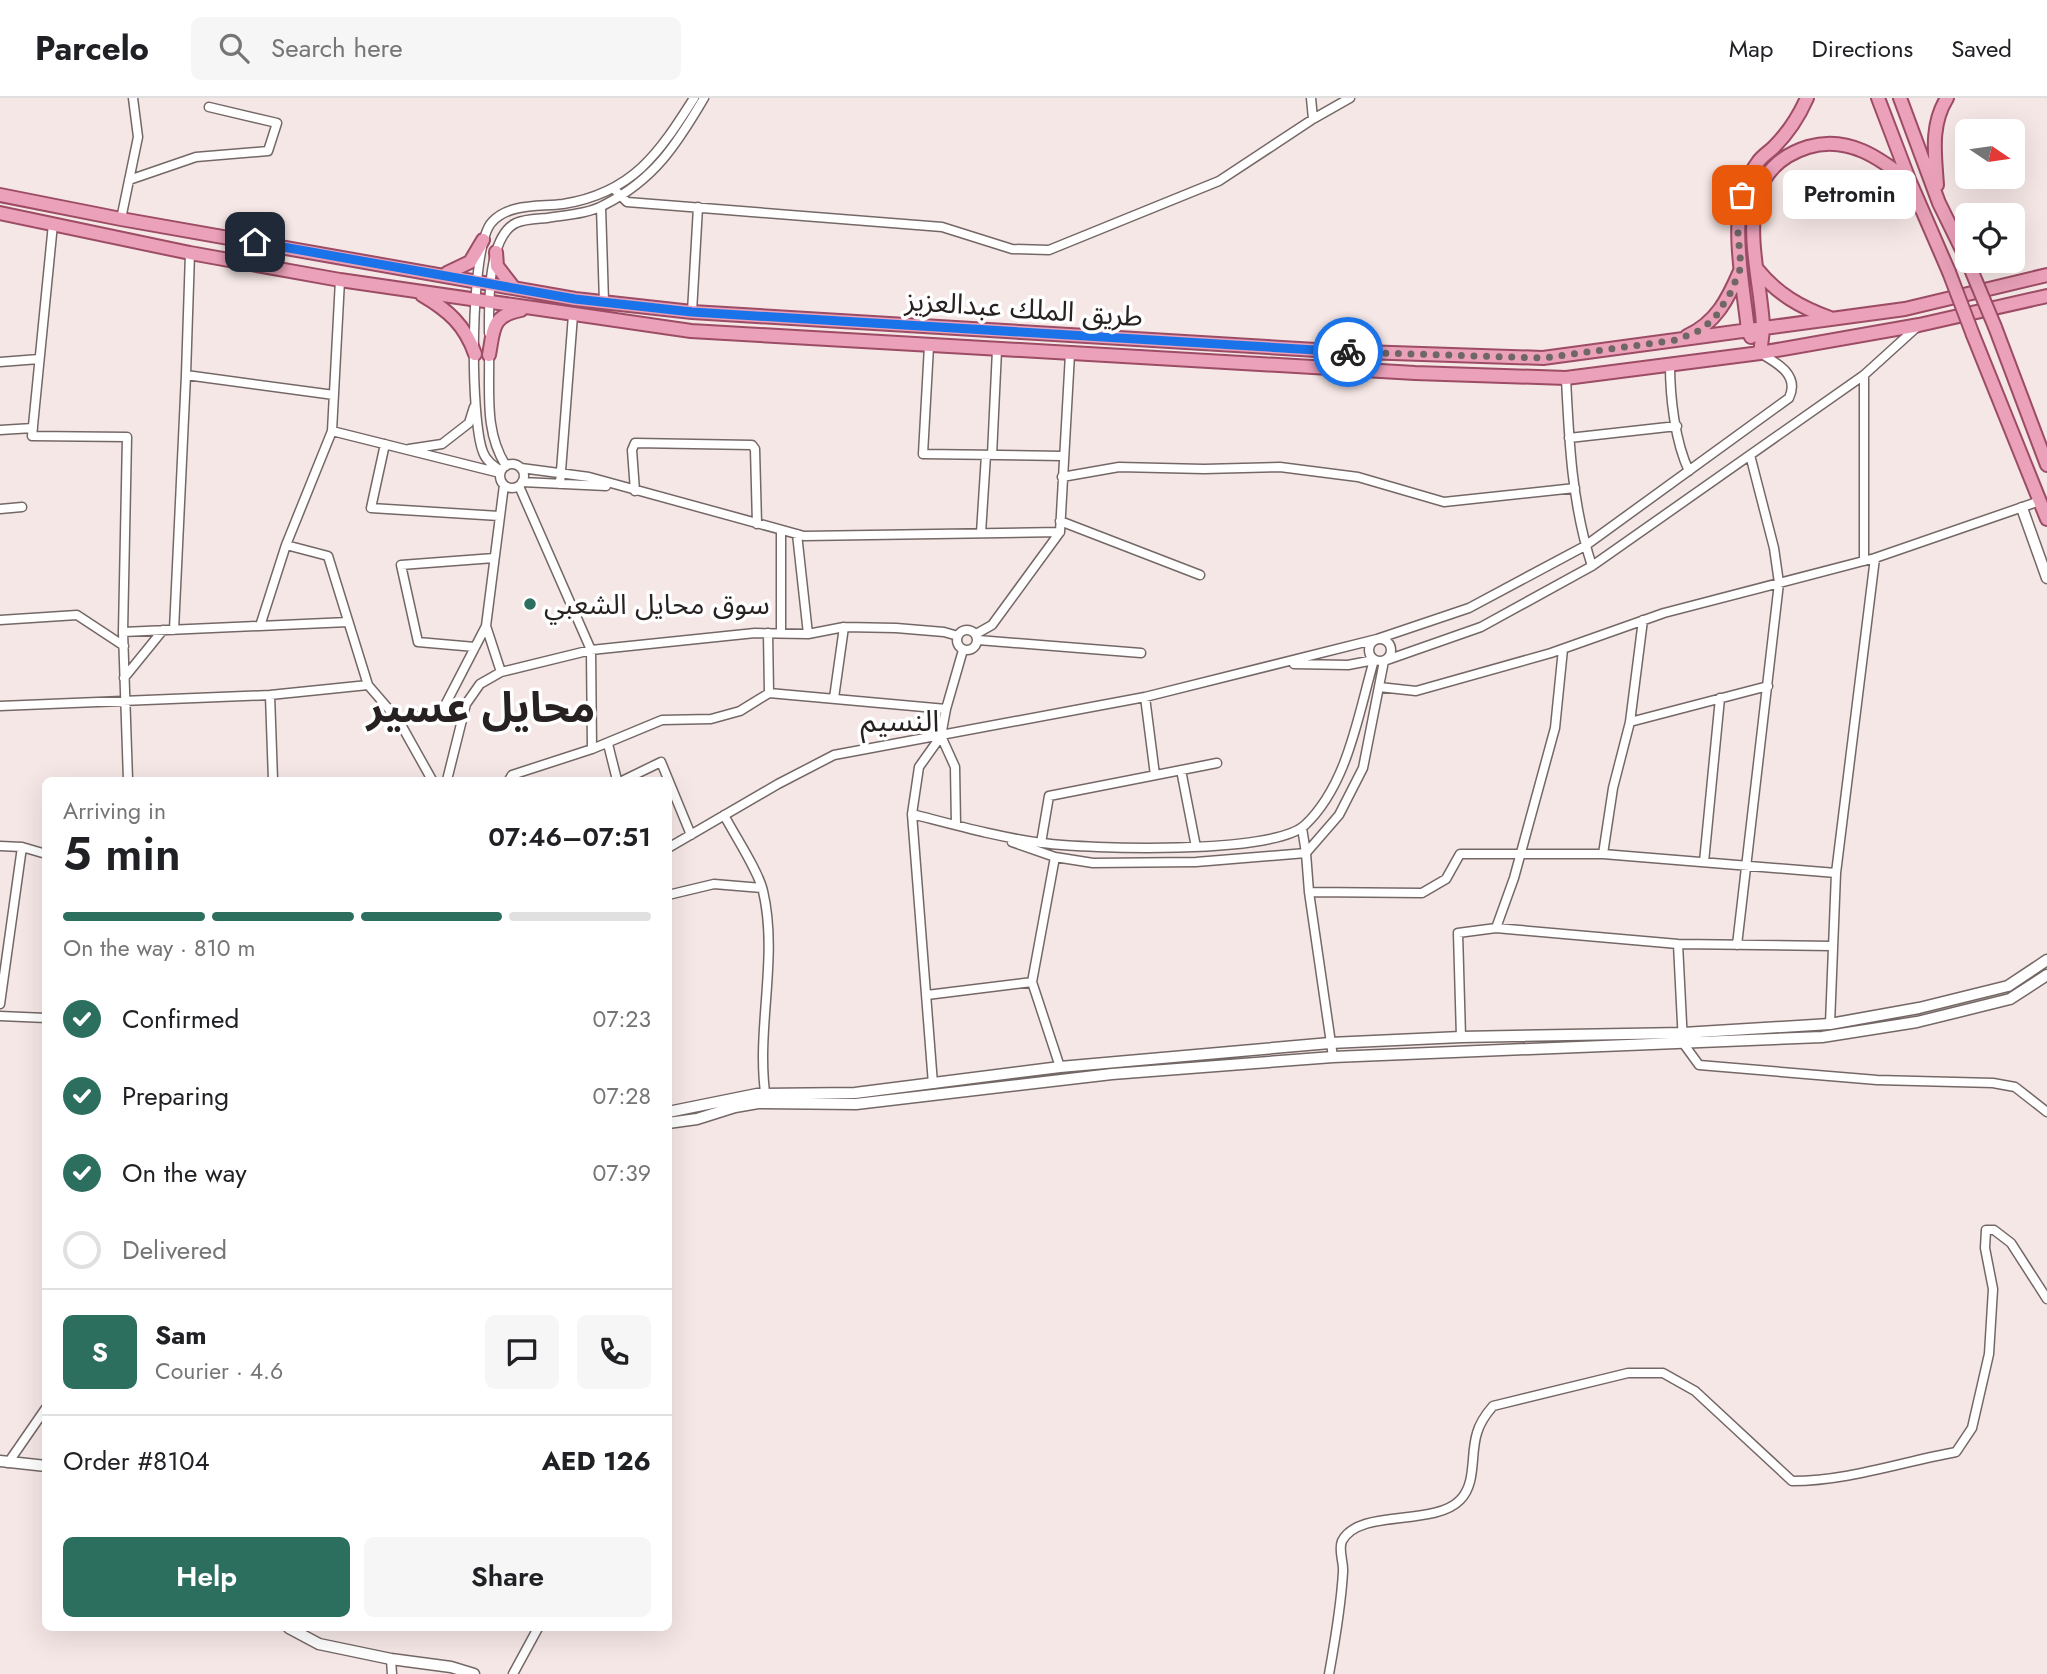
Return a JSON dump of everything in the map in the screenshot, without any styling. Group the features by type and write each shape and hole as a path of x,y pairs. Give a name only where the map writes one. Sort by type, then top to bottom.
{"main road":[{"path":"1759,353 1748,331 1738,218 1747,180 1759,160 1792,126 1807,98"},
{"path":"1878,98 2047,519"},
{"path":"1900,98 1939,203 1955,236"},
{"path":"1939,203 1935,131 1940,109 1947,98"},
{"path":"1759,353 1763,329 1752,223 1754,205 1760,187 1781,160 1819,144 1839,144 1864,150 1910,182"},
{"name":"طريق الملك عبدالعزيز","path":"0,195 121,219 604,302 692,312 1333,351 1543,358 1905,309 2047,275"},
{"name":"طريق الملك عبدالعزيز","path":"0,213 190,253 340,280 691,331 1415,373 1566,379 1759,353 1919,325 2047,296"},
{"path":"442,274 459,269 470,262 483,240"},
{"path":"496,253 497,265 514,288"},
{"path":"1677,340 1698,331 1714,319 1731,292 1741,267"},
{"path":"1756,269 1777,291 1794,302 1834,319"},
{"path":"1972,273 2047,465"},
{"path":"416,291 459,322 470,338 475,354"},
{"path":"489,355 496,321 508,313 529,308"}],"street":[{"path":"121,219 138,137 134,98"},
{"path":"502,470 486,459 482,451 476,401 474,299 483,240 493,221 509,212 589,198 613,188 633,175 651,160 694,98"},
{"path":"399,721 442,711 486,626 503,485 502,470 492,433 489,355 489,302 496,253 501,239 514,224 601,207 621,196 650,175 670,152 704,98"},
{"path":"1311,98 1313,119"},
{"path":"613,188 627,202 942,227 1012,248 1049,250 1219,181 1350,98"},
{"path":"129,180 196,157 268,150 277,123 209,107"},
{"path":"601,207 604,302"},
{"path":"692,312 698,207"},
{"path":"52,224 32,436 127,437 123,632 128,777"},
{"path":"174,630 187,375 190,253"},
{"path":"260,626 285,545 332,431 340,280"},
{"path":"560,484 573,315"},
{"path":"1379,660 1481,627 1591,566 1864,375 1919,325"},
{"path":"929,346 923,454 1063,456"},
{"path":"981,533 997,350"},
{"path":"672,846 834,755 1145,697 1377,639 1469,608 1585,546 1789,398 1793,390 1792,378 1778,363 1759,353"},
{"path":"963,650 974,648 977,637 992,625 1059,532 1070,354"},
{"path":"0,362 39,359"},
{"path":"1670,365 1670,390 1680,452 1689,471"},
{"path":"187,375 334,395"},
{"path":"1864,375 1864,561"},
{"path":"1566,379 1575,488 1581,532 1591,566"},
{"path":"404,449 442,444 469,423 476,401"},
{"path":"1569,438 1677,426"},
{"path":"0,430 33,428"},
{"path":"332,431 502,470 515,464 521,468 589,477 797,534 1059,532"},
{"path":"635,491 632,450 635,443 752,445 755,449 757,524"},
{"path":"385,444 371,508 499,516"},
{"path":"1737,945 1779,583 1774,548 1750,455"},
{"path":"1062,477 1119,467 1280,467 1358,477 1444,502 1575,488"},
{"path":"521,468 524,475 520,484 591,650 592,749"},
{"path":"503,485 511,488 520,484 616,486"},
{"path":"1379,687 1416,691 1563,649 1643,620 1875,558 2040,501"},
{"path":"0,509 22,507"},
{"path":"2022,508 2047,578"},
{"path":"1060,521 1200,575"},
{"path":"780,634 781,530"},
{"path":"797,534 808,634"},
{"path":"285,545 328,556 368,685 399,721 430,777"},
{"path":"475,648 418,642 401,565 494,558"},
{"path":"1830,1024 1836,873 1875,558"},
{"path":"0,620 77,615 124,646"},
{"path":"1603,854 1613,788 1630,722 1643,620"},
{"path":"123,632 348,622"},
{"path":"486,626 501,672"},
{"path":"448,777 466,704 480,684 501,672 591,650 768,633 808,634 844,627 896,628 944,632 958,636"},
{"path":"834,698 844,627"},
{"path":"124,678 163,630"},
{"path":"963,650 957,643 958,636 965,630 977,637 1141,653"},
{"path":"768,633 769,694"},
{"path":"1283,663 1348,665 1379,660 1389,657 1390,646 1377,639 1372,642 1368,652 1379,660"},
{"path":"1496,928 1514,878 1555,728 1563,649"},
{"path":"933,1084 912,814 919,767 941,737 963,650"},
{"path":"912,814 989,834 1055,857 1093,863 1196,862 1306,853 1339,815 1363,768 1379,687 1379,660"},
{"path":"989,834 1088,848 1195,847 1255,842 1301,828 1317,812 1341,771 1379,660"},
{"path":"0,706 270,695 368,685"},
{"path":"1630,722 1768,686"},
{"path":"511,777 608,744 662,720 711,719 740,711 769,694 946,709"},
{"path":"270,695 273,777"},
{"path":"1145,697 1156,775"},
{"path":"1704,862 1720,698"},
{"path":"941,737 955,767 956,825"},
{"path":"608,744 616,777"},
{"path":"630,777 661,762 667,777"},
{"path":"1041,843 1049,796 1217,763"},
{"path":"1181,770 1195,847"},
{"path":"672,789 691,835"},
{"path":"724,815 762,888 769,924 764,1008 766,1099"},
{"path":"1301,828 1333,1057"},
{"path":"0,846 22,847 42,852"},
{"path":"0,1004 22,847"},
{"path":"1309,892 1422,893 1446,879 1460,854 1603,854 1836,873"},
{"path":"1055,857 1032,982 1060,1067"},
{"path":"672,894 714,884 762,888"},
{"path":"1461,1037 1458,933 1496,928 1678,944 1832,946"},
{"path":"1678,944 1683,1038 1699,1065 1877,1080 1993,1083 2015,1087 2047,1112"},
{"path":"672,1122 697,1119 766,1099 856,1104 1112,1074 1333,1057 1683,1038 1830,1024 1919,1008 2008,986 2047,960"},
{"path":"672,1111 766,1099 855,1093 1060,1067 1330,1043 1461,1037 1822,1037 1917,1022 2010,999 2047,975"},
{"path":"928,995 1032,982"},
{"path":"0,1016 42,1018"},
{"path":"1329,1674 1343,1570 1340,1544 1349,1530 1377,1521 1444,1511 1461,1500 1469,1485 1476,1435 1483,1418 1493,1406 1628,1373 1664,1373 1695,1391 1792,1481 1847,1476 1956,1452 1972,1428 1990,1340 1993,1289 1985,1248 1986,1230 1994,1230 2011,1243 2047,1299"},
{"path":"4,1462 42,1413"},
{"path":"4,1462 42,1466"},
{"path":"295,1631 319,1644 391,1659 451,1667 474,1674"},
{"path":"513,1674 536,1631"},
{"path":"391,1659 392,1674"}],"way so far":[{"path":"1348,352 1543,358 1677,340 1698,331 1714,319 1731,292 1741,267 1738,218 1742,195"}],"place":[{"name":"Petromin","path":"1742,195"},
{"name":"سوق محايل الشعبي","path":"530,604"}],"district":[{"name":"محايل عسير","path":"481,707"},
{"name":"النسيم","path":"900,721"}],"route":[{"path":"255,242 575,299 692,312 1348,352"}]}
